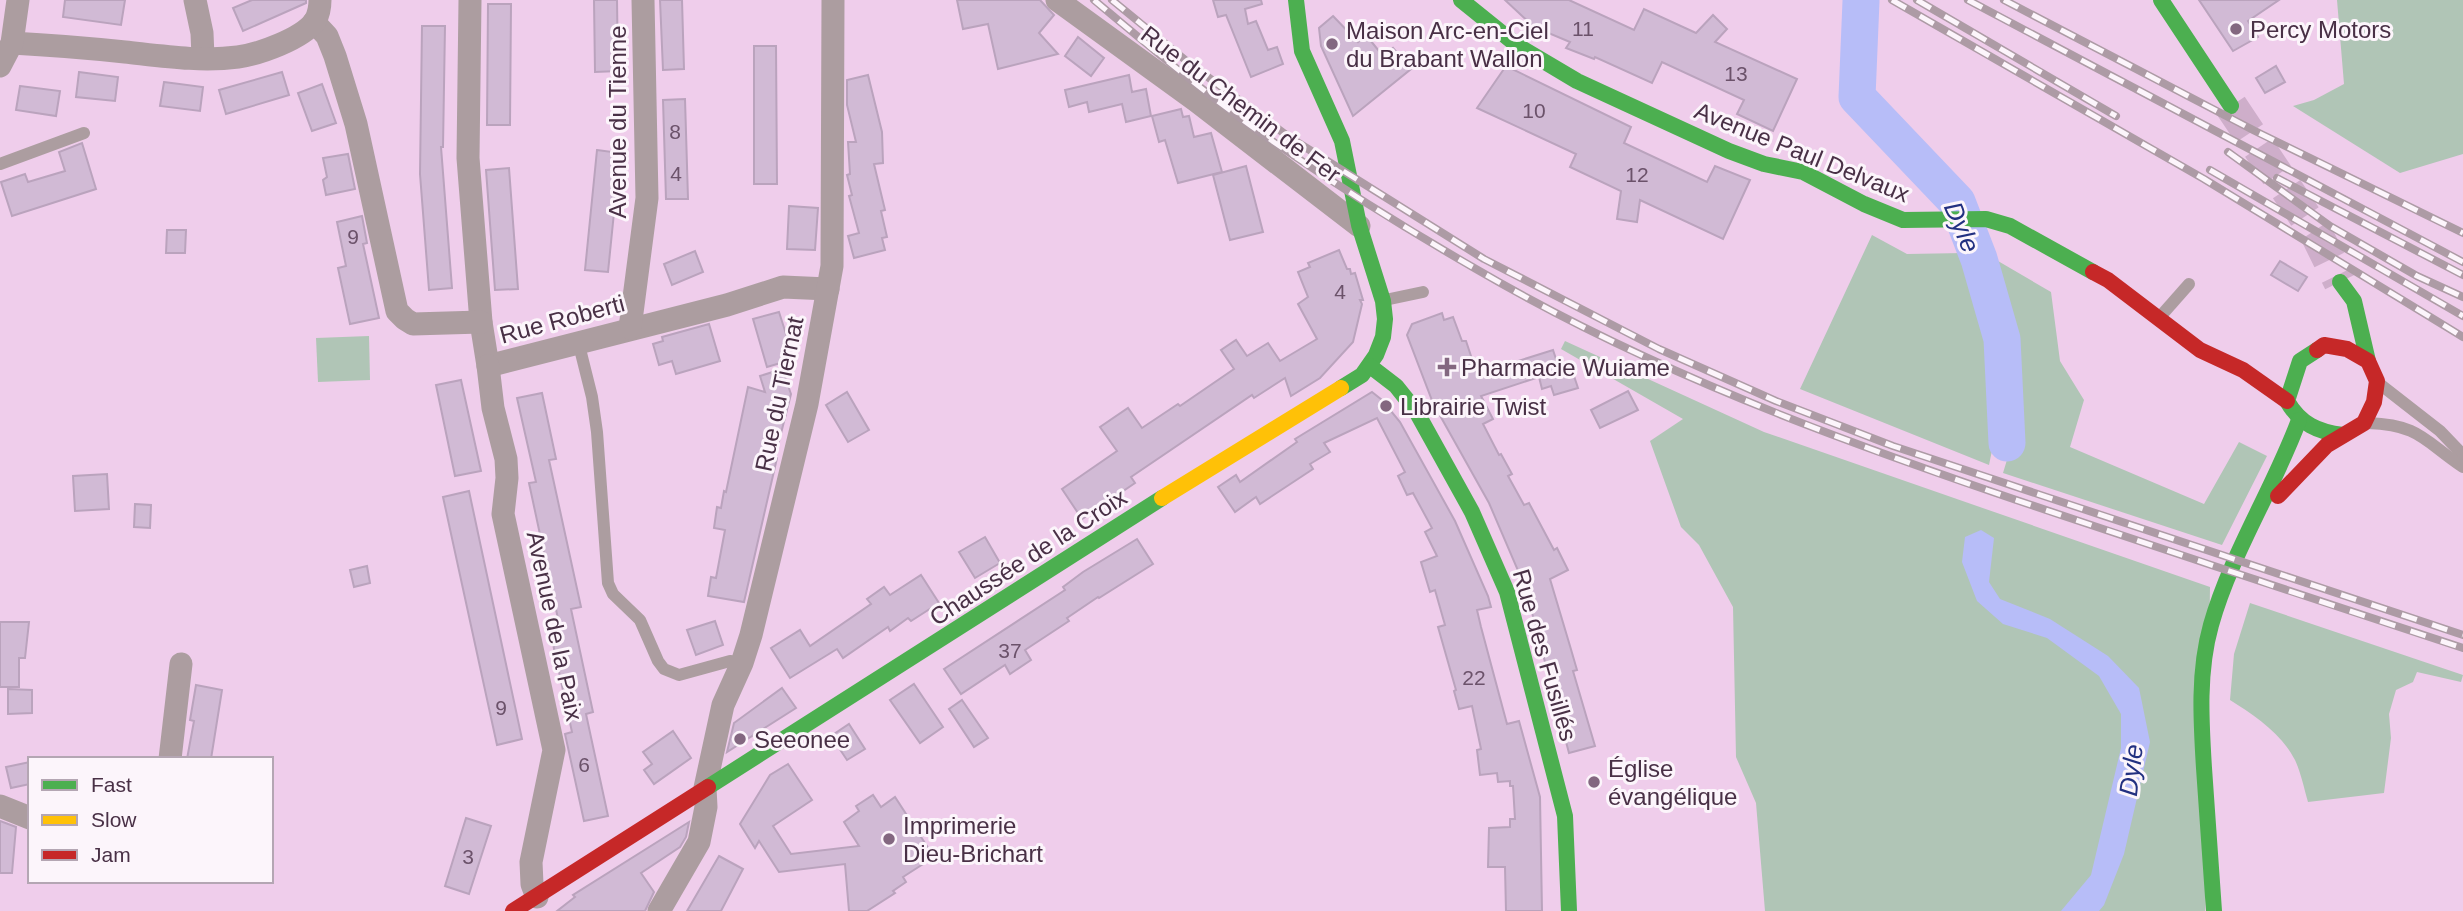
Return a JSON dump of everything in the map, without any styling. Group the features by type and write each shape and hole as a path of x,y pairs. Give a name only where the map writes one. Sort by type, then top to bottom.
{"main road":[{"name":"Avenue Paul Delvaux","path":"1461,0 1518,46 1577,81 1729,151 1764,164 1803,172 1864,204 1903,220 1974,218 2010,226 2108,280 2200,350 2250,367 2287,401"},
{"path":"2161,0 2231,106"},
{"name":"Chaussée de la Croix","path":"513,911 1108,532 1343,388 1370,366 1382,342 1385,300 1359,226 1342,141 1304,58 1300,43 1300,18 1304,2"},
{"path":"2258,519 2327,445 2364,423 2374,402 2377,381 2368,361 2354,301 2340,282 2335,307"},
{"path":"2343,435 2323,434 2299,420 2287,401 2300,361 2326,339 2368,361"},
{"path":"2281,363 2300,361"},
{"name":"Rue des Fusillés","path":"1370,366 1396,386 1416,411 1472,512 1507,592 1565,816 1569,911"},
{"path":"2214,911 2201,720 2202,666 2218,606 2240,551 2258,519 2286,457 2299,420"}],"street":[{"path":"0,66 12,43 18,0"},
{"path":"195,0 202,33 203,57"},
{"path":"12,43 176,57 225,58 254,54 287,40 314,22 319,13 320,0"},
{"path":"470,0 468,158 481,322"},
{"name":"Avenue du Tienne","path":"630,328 647,198 643,0"},
{"name":"Rue du Tiernat","path":"659,911 699,842 706,807 705,788 723,705 751,635 807,404 832,265 833,0"},
{"name":"Rue du Chemin de Fer","path":"1057,0 1195,100 1359,226"},
{"name":"Rue Roberti","path":"314,22 327,36 335,55 356,124 397,311 413,324 481,322 488,366 727,305 783,287 828,289"},
{"name":"Avenue de la Paix","path":"488,366 494,408 506,458 503,514 554,750 531,862 532,884 537,897"},
{"path":"170,757 181,664"},
{"path":"0,806 28,817"}],"lane":[{"path":"0,164 84,134"},
{"path":"2158,319 2189,284"},
{"path":"1385,300 1423,292"},
{"path":"578,341 592,397 597,432 607,573 613,594 640,620 658,661 671,674 679,676 730,661 742,663"},
{"path":"2377,381 2440,431 2463,455"},
{"path":"2364,423 2397,425 2410,429 2463,467"},
{"path":"2202,666 2214,721 2216,747"}],"green space":[{"path":"2337,0 2463,0 2463,154 2400,173 2293,106 2314,100 2344,84"},
{"path":"1872,235 1907,254 1964,253 1996,357 1997,426 1989,465 1800,389"},
{"path":"1986,254 2051,292 2060,361 2084,400 2070,447 2204,504 2239,442 2267,456 2222,545 2003,473 2013,440 2007,337"},
{"path":"369,336 370,380 318,382 316,338"},
{"path":"1565,341 1764,432 2210,587 2205,911 1765,911 1756,803 1736,757 1733,607 1699,545 1681,527 1650,441 1683,419 1561,349"},
{"path":"2250,603 2463,675 2461,682 2417,672 2413,682 2396,690 2389,714 2391,738 2384,793 2308,802 2299,770 2289,750 2266,726 2230,700 2234,654"}],"water":[{"name":"Dyle","path":"1981,530 1994,538 1989,582 2000,599 2050,619 2108,656 2139,688 2150,742 2124,854 2104,905 2099,911 2061,911 2091,875 2121,748 2121,714 2099,676 2047,638 2003,624 1977,601 1962,562 1965,537"}],"building":[{"path":"65,0 125,0 121,25 63,17"},
{"path":"252,0 306,0 306,3 243,31 233,8"},
{"path":"594,0 617,0 618,71 595,72"},
{"path":"660,0 682,0 684,69 663,70"},
{"path":"957,0 1040,0 1054,15 1039,33 1058,54 998,69 988,24 963,29"},
{"path":"1213,0 1261,0 1262,4 1245,9 1248,24 1256,21 1268,50 1277,47 1283,64 1251,77 1226,15 1218,17"},
{"path":"1505,0 1569,0 1634,30 1644,9 1696,33 1713,15 1727,29 1715,42 1797,79 1773,131 1737,114 1744,100 1662,62 1652,83 1595,57 1594,59 1566,48 1570,42 1534,27"},
{"name":"Percy Motors","path":"2199,0 2279,0 2248,21 2258,37 2233,51"},
{"path":"488,4 511,4 510,125 487,125"},
{"path":"1333,16 1358,42 1366,35 1383,56 1393,48 1411,69 1353,116 1321,46 1319,28"},
{"path":"422,26 445,26 441,147 452,288 429,290 420,174"},
{"path":"1078,37 1104,58 1091,76 1065,56"},
{"path":"754,46 776,46 777,184 754,184"},
{"path":"1506,66 1631,127 1624,143 1707,182 1715,166 1750,180 1723,239 1640,200 1637,222 1617,219 1621,191 1570,167 1576,154 1477,108"},
{"path":"2276,66 2285,82 2265,93 2256,78"},
{"path":"79,72 118,77 115,101 76,97"},
{"path":"282,72 289,95 226,114 219,90"},
{"path":"868,75 882,132 883,163 874,164 885,210 881,211 887,237 882,238 885,250 854,258 848,236 859,233 849,196 852,195 847,175 850,174 848,142 856,142 847,105 847,80"},
{"path":"1129,75 1132,92 1146,89 1151,116 1126,122 1122,104 1089,112 1087,102 1069,107 1065,90"},
{"path":"164,82 203,87 200,111 160,106"},
{"path":"322,84 336,123 312,131 298,93"},
{"path":"20,86 60,91 56,116 16,110"},
{"path":"685,99 688,199 666,199 663,100"},
{"path":"1181,109 1183,117 1189,116 1194,137 1211,133 1222,172 1178,183 1165,140 1159,142 1152,116"},
{"path":"82,143 96,189 12,216 1,182 25,174 28,182 65,171 59,152"},
{"path":"597,150 620,153 608,272 585,270"},
{"path":"348,154 355,189 326,195 323,180 327,177 323,158"},
{"path":"1246,166 1263,232 1230,240 1213,175"},
{"path":"509,168 518,289 495,290 486,170"},
{"path":"789,206 818,208 815,250 787,249"},
{"path":"362,216 367,243 363,244 379,318 350,324 338,268 346,266 337,222"},
{"path":"167,230 186,230 185,253 166,253"},
{"path":"1339,250 1347,269 1350,269 1351,274 1355,273 1363,300 1360,300 1362,304 1353,342 1320,378 1291,396 1285,378 1254,398 1252,395 1131,477 1135,483 1082,519 1062,489 1117,451 1100,427 1128,408 1142,428 1178,404 1180,406 1234,369 1221,350 1236,340 1247,356 1268,343 1280,361 1317,339 1298,304 1308,297 1298,272 1310,267 1308,263"},
{"path":"695,251 703,272 672,285 664,264"},
{"path":"2280,261 2307,277 2298,291 2271,275"},
{"path":"779,312 794,359 767,367 753,319"},
{"path":"1442,313 1444,320 1453,317 1462,341 1466,341 1477,374 1553,350 1559,368 1570,364 1578,388 1554,395 1551,386 1542,389 1539,377 1481,396 1493,419 1483,424 1512,474 1508,476 1524,505 1529,503 1568,570 1550,579 1577,670 1573,671 1595,746 1569,753 1531,609 1534,608 1489,503 1433,403 1407,335 1412,324"},
{"path":"709,324 720,361 676,374 672,361 659,365 653,344 663,341 662,337"},
{"path":"782,369 791,394 744,602 708,596 711,577 716,578 725,530 714,528 717,507 721,508 724,491 726,492 748,387 765,392 760,376"},
{"path":"461,380 481,471 455,476 436,385"},
{"path":"1628,391 1638,410 1600,428 1591,410"},
{"path":"847,392 869,430 848,442 826,405"},
{"path":"1372,392 1400,422 1455,521 1488,596 1491,607 1477,610 1481,627 1507,724 1519,721 1540,797 1542,911 1506,911 1505,867 1488,867 1489,828 1510,827 1510,819 1515,819 1513,786 1510,786 1510,781 1498,782 1497,773 1480,775 1477,750 1481,749 1472,706 1459,709 1438,627 1445,625 1435,590 1430,592 1421,562 1437,556 1425,532 1432,528 1413,493 1407,495 1398,476 1405,472 1377,418 1324,443 1330,452 1310,464 1313,469 1260,504 1256,497 1235,512 1218,487 1236,475 1240,482 1297,442 1295,439"},
{"path":"542,393 556,459 549,460 581,607 571,609 593,712 586,714 608,816 584,821 565,734 572,732 550,630 560,628 529,483 536,482 517,398"},
{"path":"107,474 109,509 75,511 73,476"},
{"path":"469,491 522,739 497,745 443,497"},
{"path":"135,504 151,505 150,528 134,527"},
{"path":"985,537 1000,563 975,578 959,552"},
{"path":"1137,539 1153,564 1098,597 1067,618 1069,621 1025,650 1031,660 1010,674 1005,665 961,694 944,669 1065,590 1063,587 1083,572"},
{"path":"367,566 370,583 354,587 350,570"},
{"path":"921,575 939,603 911,621 908,618 890,631 888,627 843,658 837,649 790,678 771,648 800,630 810,646 871,604 867,599 884,587 890,595"},
{"path":"715,621 723,645 696,655 687,630"},
{"path":"0,622 29,622 25,658 19,658 19,687 0,687"},
{"path":"914,684 943,727 920,743 890,700"},
{"path":"196,685 222,690 211,757 187,757 194,721 190,720"},
{"path":"782,688 796,708 727,752 734,723"},
{"path":"8,689 32,690 32,713 8,714"},
{"path":"962,700 988,738 974,747 949,709"},
{"path":"849,724 865,749 847,760 831,736"},
{"path":"673,731 691,758 654,784 644,770 652,764 643,752"},
{"path":"28,762 28,784 11,788 6,767"},
{"path":"788,764 812,800 773,826 791,854 859,846 844,822 859,811 856,806 873,795 881,807 895,797 934,857 903,877 906,882 893,891 895,893 867,911 849,911 845,864 779,872 759,841 755,848 740,824 770,775"},
{"path":"466,818 491,826 469,894 445,886"},
{"path":"0,821 16,827 12,873 0,873"},
{"path":"689,822 686,837 680,847 641,873 654,892 645,911 557,911 575,897 573,895"},
{"path":"719,856 743,869 721,911 687,911"}],"waterway":[{"name":"Dyle","path":"1861,1 1857,97 1957,202 1979,259 2002,339 2007,443"}],"tunnel":[{"path":"2231,106 2316,233 2340,282"}],"railway":[{"path":"1094,0 1233,112 1329,179 1476,269 1549,310 1624,347 1777,413 1933,471 2463,648"},
{"path":"1112,0 1189,63 1289,137 1484,259 1659,349 1776,401 1893,446 2463,635"},
{"path":"1892,0 2204,179 2463,337"},
{"path":"1917,0 2116,116"},
{"path":"1968,0 2463,262"},
{"path":"2004,0 2255,131 2463,233"},
{"path":"2228,152 2330,226 2417,276 2463,297"},
{"path":"2210,170 2463,316"},
{"path":"2277,178 2463,275"}],"traffic: fast":[{"path":"1296,0 1302,51 1342,141 1359,225 1383,301 1383,337 1376,355 1362,375 1341,388"},
{"path":"1461,0 1518,46 1577,81 1729,151 1764,164 1803,172 1864,204 1903,220 1986,219 2010,226 2093,272"},
{"path":"2161,0 2231,106"},
{"path":"2340,282 2354,301 2368,361"},
{"path":"2317,350 2300,361 2287,401 2298,416 2311,426 2343,435"},
{"path":"1370,366 1396,386 1416,411 1472,512 1507,592 1565,816 1569,911"},
{"path":"2214,911 2201,714 2207,642 2219,599 2299,420"},
{"path":"708,787 1162,498"}],"traffic: slow":[{"path":"1162,498 1341,388"}],"traffic: jam":[{"path":"2093,272 2108,280 2200,350 2243,370 2287,401"},
{"path":"2278,496 2327,445 2364,423 2374,402 2377,381 2368,361 2347,349 2324,345 2317,350"},
{"path":"513,911 708,787"}],"place":[{"name":"Percy Motors","path":"2236,29"},
{"name":"Maison Arc-en-Ciel du Brabant Wallon","path":"1332,44"},
{"name":"Pharmacie Wuiame","path":"1447,367"},
{"name":"Librairie Twist","path":"1386,406"},
{"name":"Seeonee","path":"740,739"},
{"name":"Église évangélique","path":"1594,782"},
{"name":"Imprimerie Dieu-Brichart","path":"889,839"}]}
